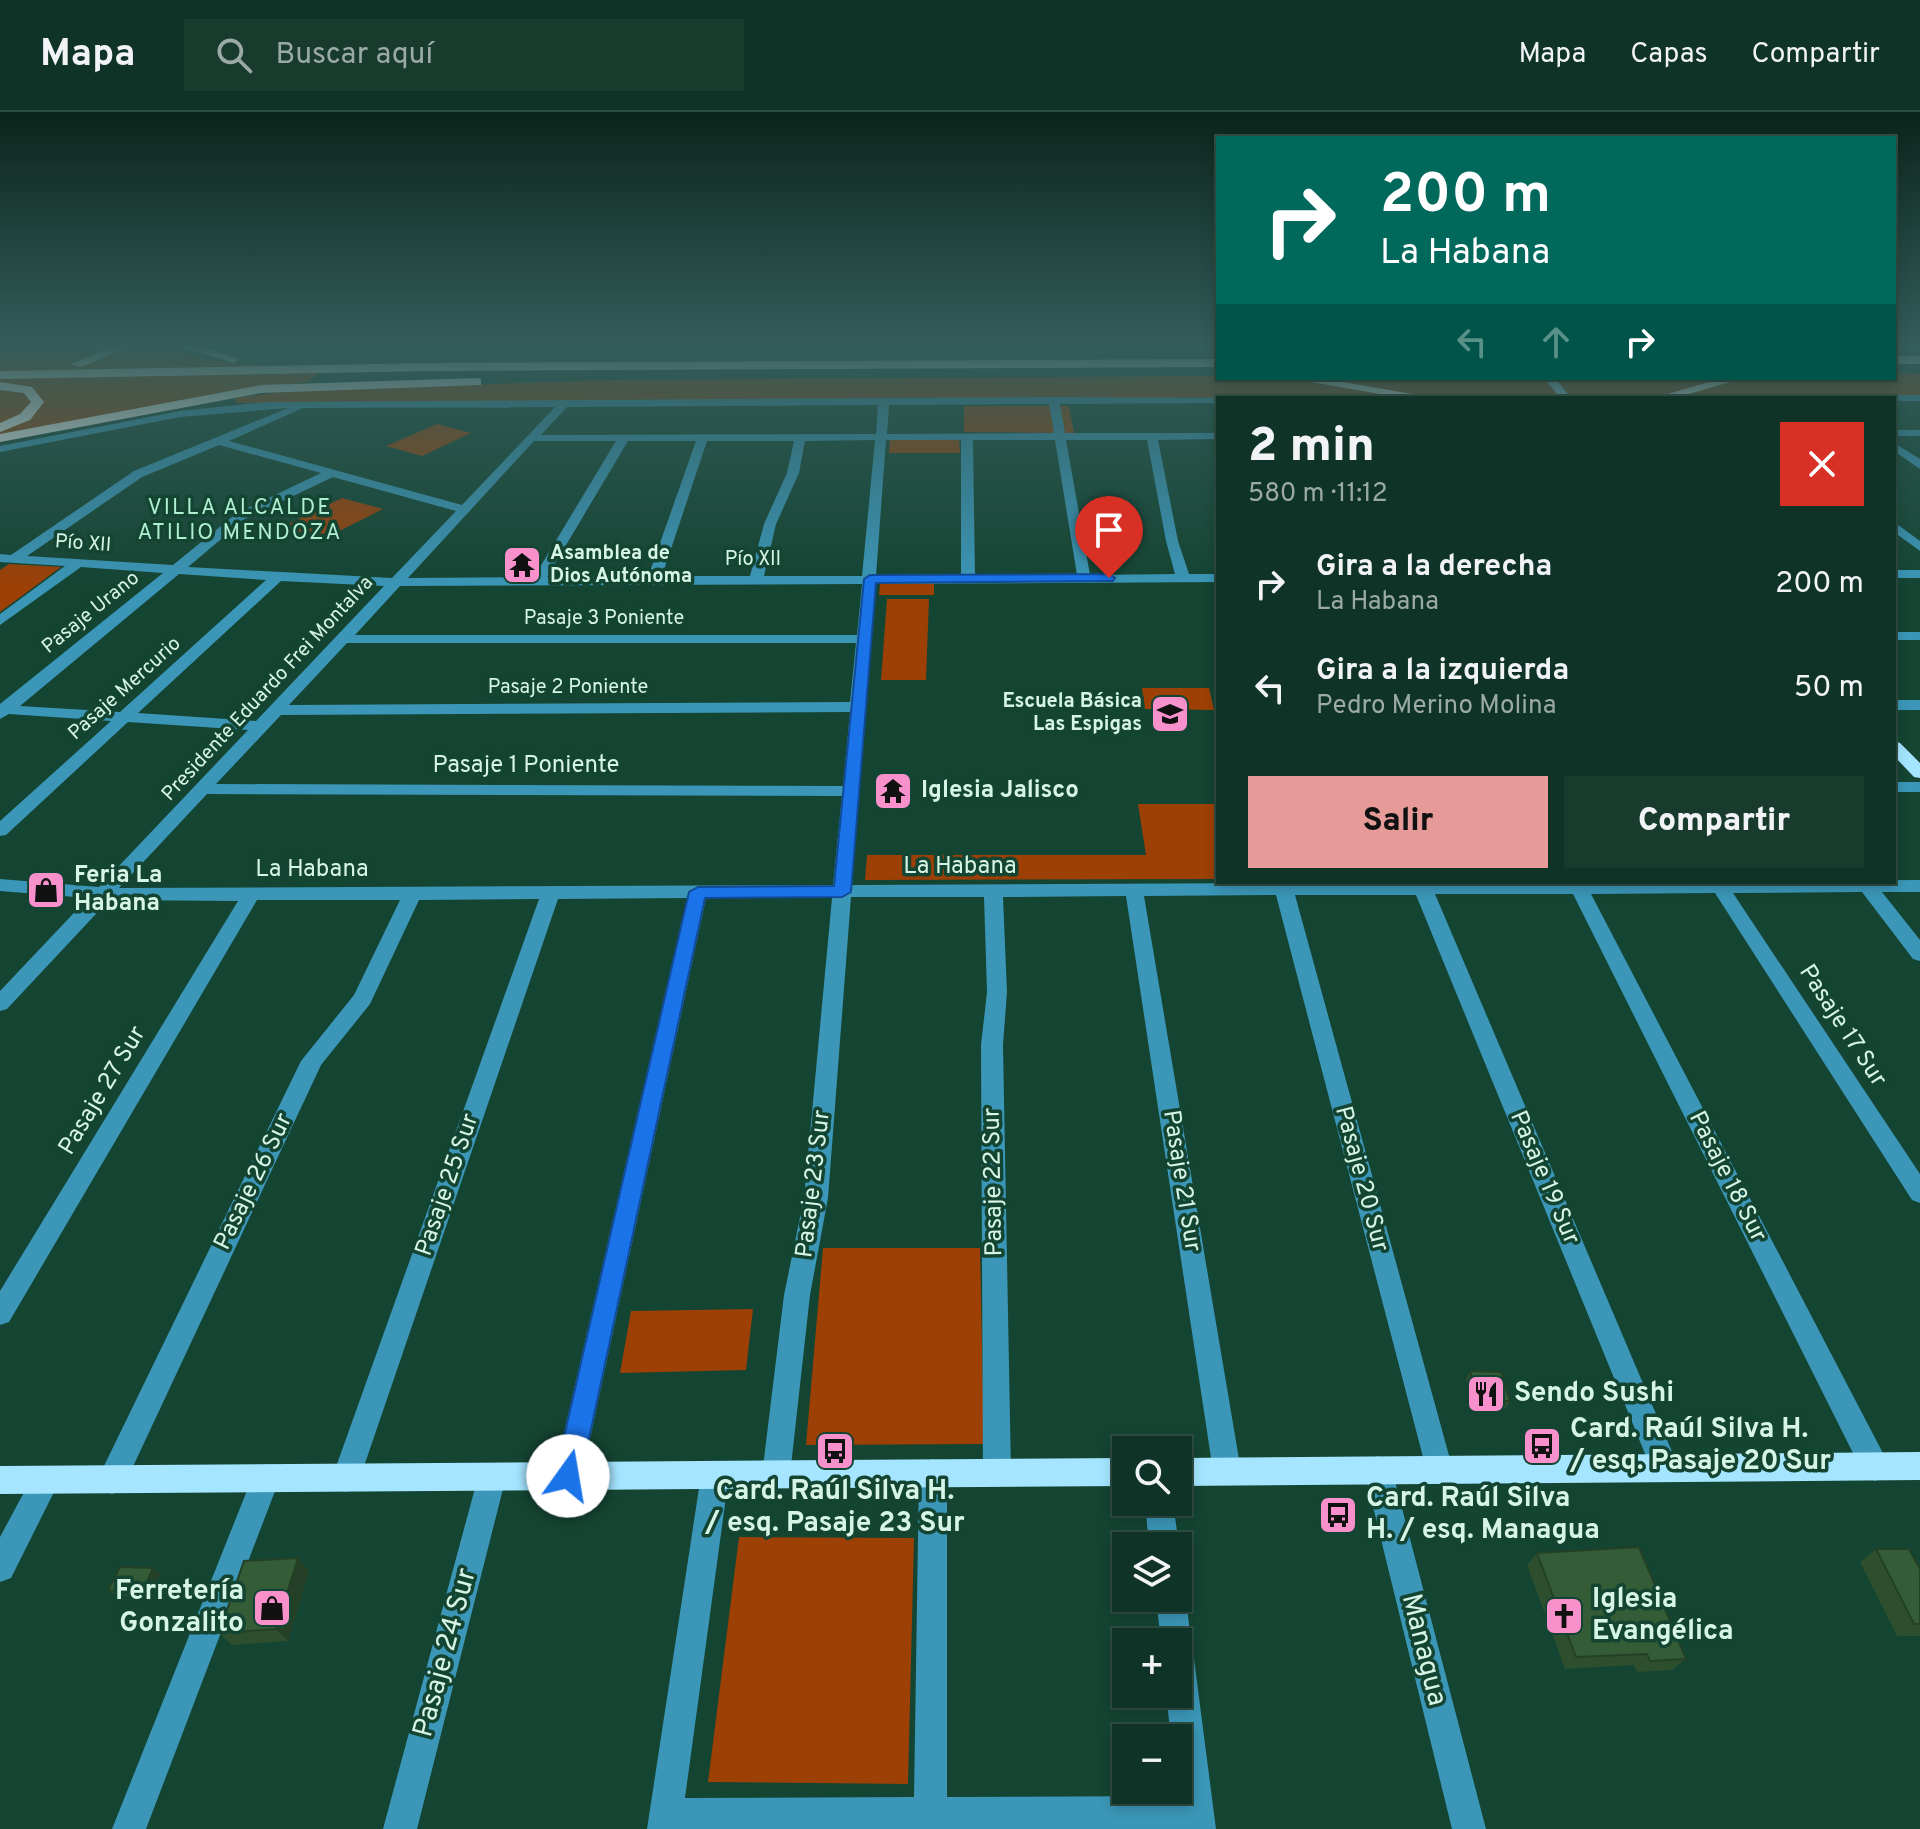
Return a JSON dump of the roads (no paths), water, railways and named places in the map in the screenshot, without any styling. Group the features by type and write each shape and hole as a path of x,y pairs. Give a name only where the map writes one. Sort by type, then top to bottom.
{"highway":[{"path":"0,438 55,427"}],"main road":[{"path":"1896,748 1920,773"},
{"path":"1192,1472 1920,1466"},
{"path":"0,1480 1112,1472"}],"street":[{"path":"0,449 114,427"},
{"path":"0,567 7,559 138,474 252,427"},
{"name":"Presidente Eduardo Frei Montalva","path":"0,1004 541,427"},
{"path":"729,437 732,427"},
{"path":"870,579 883,427"},
{"path":"1059,427 1084,578"},
{"path":"1896,433 1920,433"},
{"path":"967,436 968,579"},
{"path":"1152,436 1183,578"},
{"path":"531,438 1216,436"},
{"path":"654,580 703,437"},
{"path":"756,580 770,524 791,479 800,437"},
{"path":"538,581 624,438"},
{"path":"218,441 464,509"},
{"path":"1896,447 1920,465"},
{"name":"Pasaje Urano","path":"2,711 246,512 331,473"},
{"path":"1896,528 1920,547"},
{"name":"Pío XII","path":"7,559 396,582 1216,578"},
{"path":"0,621 78,563"},
{"path":"1896,574 1920,574"},
{"name":"Pasaje Mercurio","path":"0,831 278,576"},
{"name":"Pasaje 23 Sur","path":"776,1475 797,1295 816,1198 870,579"},
{"path":"1896,636 1920,636"},
{"name":"Pasaje 3 Poniente","path":"342,639 865,639"},
{"path":"1896,705 1920,705"},
{"name":"Pasaje 2 Poniente","path":"276,710 859,707"},
{"path":"2,711 260,726"},
{"path":"1896,787 1920,787"},
{"name":"Pasaje 1 Poniente","path":"201,789 851,791"},
{"name":"La Habana","path":"0,885 103,894 251,895 1410,886 1920,886"},
{"name":"Pasaje 19 Sur","path":"1410,886 1665,1468"},
{"path":"1867,886 1920,954"},
{"name":"Pasaje 17 Sur","path":"1720,887 1920,1193"},
{"name":"Pasaje 18 Sur","path":"1579,888 1875,1467"},
{"name":"Pasaje 20 Sur","path":"1284,889 1439,1470"},
{"name":"Pasaje 21 Sur","path":"1134,890 1227,1471"},
{"name":"Pasaje 22 Sur","path":"993,891 997,977 992,1045 997,1473"},
{"path":"568,1476 698,892"},
{"name":"Pasaje 25 Sur","path":"346,1478 551,893"},
{"name":"Pasaje 26 Sur","path":"112,1480 312,1061 363,999 412,894"},
{"name":"Pasaje 27 Sur","path":"0,1314 251,895"},
{"name":"Managua","path":"1378,1470 1469,1829"},
{"path":"930,1822 933,1473"},
{"path":"715,1475 665,1822 1198,1821 1184,1708"},
{"name":"Pasaje 24 Sur","path":"400,1829 492,1477"},
{"path":"129,1829 266,1478"},
{"path":"0,1567 46,1480"}],"place":[{"name":"Asamblea de Dios Autónoma","path":"522,565"},
{"name":"Escuela Básica Las Espigas","path":"1170,714"},
{"name":"Iglesia Jalisco","path":"893,791"},
{"name":"Feria La Habana","path":"46,890"},
{"name":"Sendo Sushi","path":"1486,1394"},
{"name":"Card. Raúl Silva H. / esq. Pasaje 20 Sur","path":"1542,1446"},
{"name":"Card. Raúl Silva H. / esq. Pasaje 23 Sur","path":"835,1451"},
{"name":"Card. Raúl Silva H. / esq. Managua","path":"1338,1515"},
{"name":"Ferretería Gonzalito","path":"272,1608"},
{"name":"Iglesia Evangélica","path":"1564,1616"}],"district":[{"name":"VILLA ALCALDE ATILIO MENDOZA","path":"240,520"}]}
